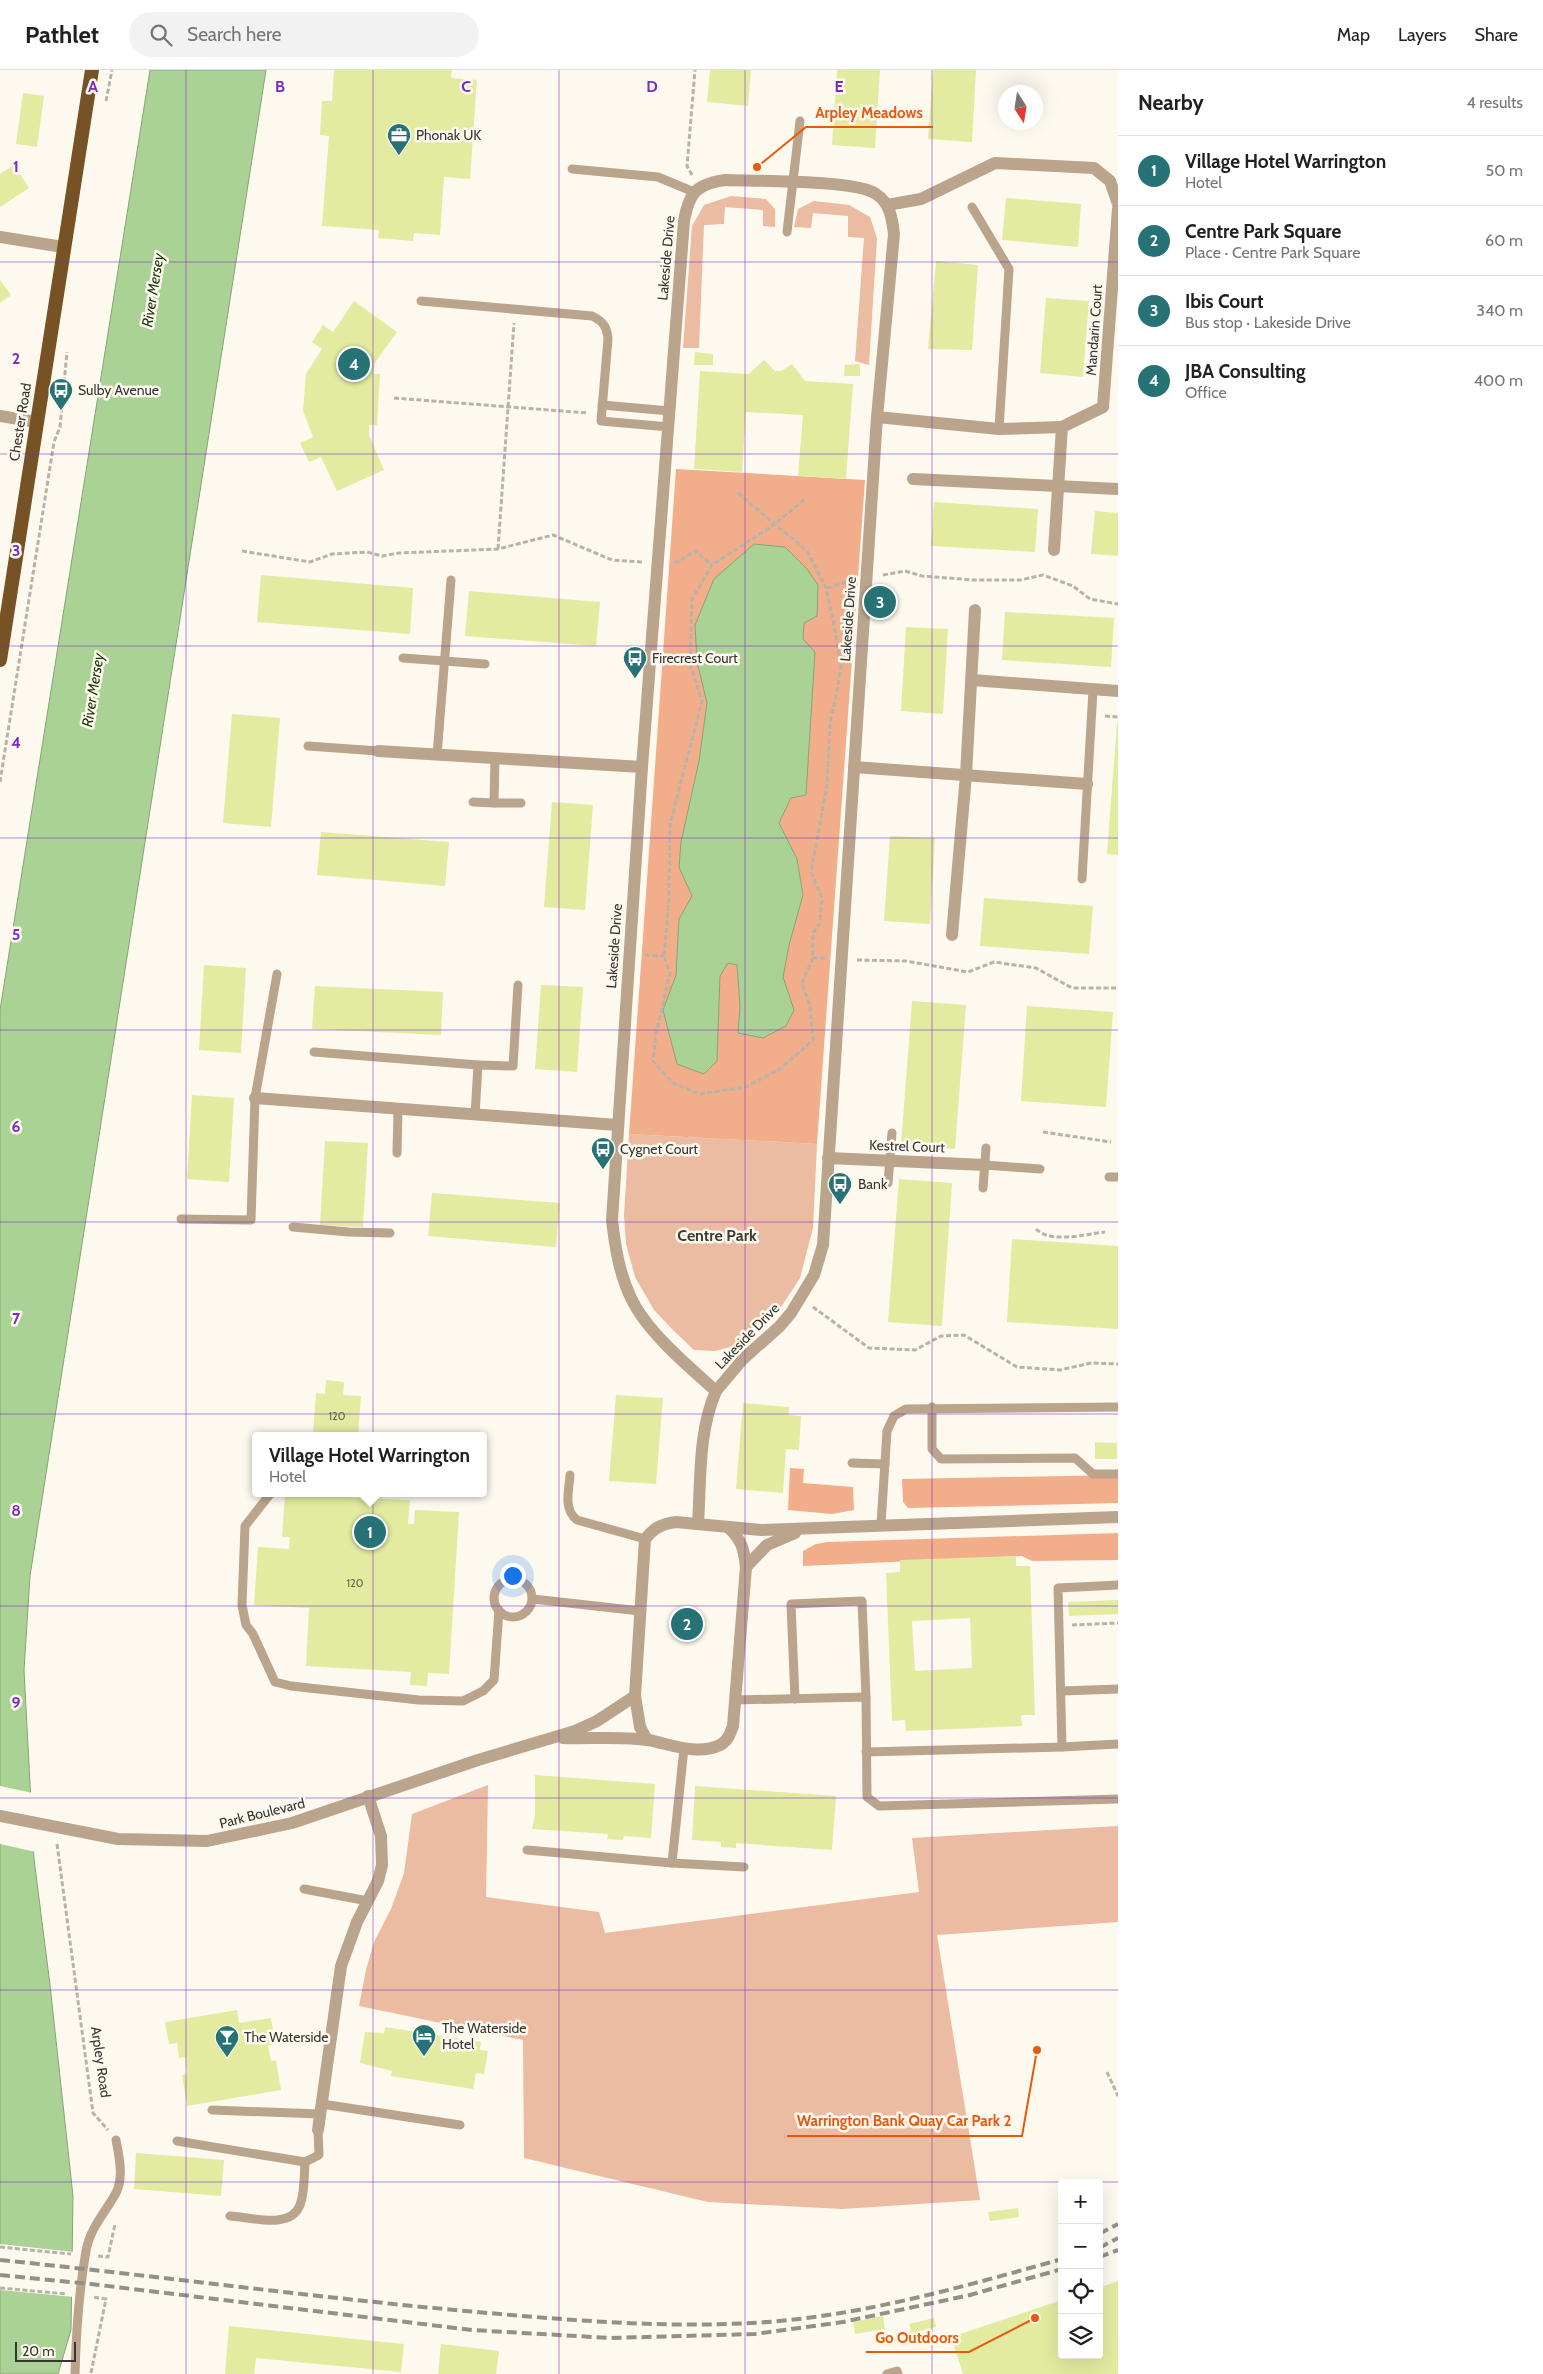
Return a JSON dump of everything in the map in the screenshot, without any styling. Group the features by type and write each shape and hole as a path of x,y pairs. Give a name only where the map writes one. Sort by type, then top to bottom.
{"highway":[{"name":"Chester Road","path":"0,660 92,70"}],"street":[{"path":"696,190 714,181 725,180 864,187 877,194 886,205 921,199 995,163 1094,168 1114,178 1118,204"},
{"name":"Lakeside Drive","path":"696,190 686,209 684,221 642,767 612,1220 615,1246 631,1299 654,1331 716,1391"},
{"name":"Lakeside Drive","path":"698,1524 704,1428 716,1391 743,1359 779,1327 801,1298 814,1275 823,1245 877,417 894,234 892,216 886,205"},
{"name":"Mandarin Court","path":"877,417 999,428 1062,427 1102,407 1114,325 1118,209"},
{"path":"0,237 63,247"},
{"path":"0,416 36,422"},
{"path":"1054,550 1062,427"},
{"path":"913,479 1057,484 1118,489"},
{"path":"952,935 966,775 975,610"},
{"path":"972,680 1118,691"},
{"path":"378,751 642,767"},
{"path":"854,767 1086,784"},
{"path":"256,1098 617,1125"},
{"name":"Kestrel Court","path":"828,1158 984,1164"},
{"path":"647,1740 640,1727 635,1696 645,1540 653,1529 663,1524 676,1522 761,1530 1118,1516"},
{"path":"746,1567 767,1545 782,1536 813,1527"},
{"name":"Park Boulevard","path":"550,1738 647,1740 684,1748 711,1748 721,1744 728,1738 733,1726 746,1567 740,1538 729,1528"},
{"name":"Park Boulevard","path":"0,1816 118,1839 207,1841 292,1823 368,1796 550,1738 596,1721 635,1696"},
{"path":"318,2130 341,1966 358,1922 378,1881 382,1865 381,1836 368,1796"}],"lane":[{"path":"787,232 800,121"},
{"path":"572,170 658,177 696,190"},
{"path":"972,207 1008,269 999,428"},
{"path":"420,301 592,316 604,324 608,339 601,413"},
{"path":"601,413 670,412"},
{"path":"601,413 669,427"},
{"path":"437,755 451,580"},
{"path":"403,658 485,664"},
{"path":"1082,879 1086,784 1093,690"},
{"path":"308,746 378,751"},
{"path":"494,804 495,758"},
{"path":"473,802 494,804 521,803"},
{"path":"181,1219 251,1220 256,1098 277,974"},
{"path":"314,1052 513,1066 518,985"},
{"path":"475,1115 478,1065"},
{"path":"397,1153 398,1109"},
{"path":"888,1183 892,1133"},
{"path":"982,1188 986,1148"},
{"path":"984,1164 1040,1169"},
{"path":"293,1227 349,1232 390,1233"},
{"path":"881,1524 887,1431 894,1416 906,1408 1118,1407"},
{"path":"932,1408 932,1449 941,1459 1075,1458 1093,1474 1118,1474"},
{"path":"852,1463 885,1464"},
{"path":"570,1475 568,1507 571,1515 577,1520 645,1540"},
{"path":"267,1497 249,1518 246,1526 242,1605 246,1625 254,1634 275,1682 291,1686 419,1700 463,1701 483,1691 494,1680 498,1610 495,1604 495,1592 498,1586 508,1580 520,1580 525,1583 532,1593 533,1599 531,1605 522,1615 510,1617 498,1610"},
{"path":"1062,1747 1058,1588 1118,1585"},
{"path":"533,1599 640,1611"},
{"path":"795,1699 790,1604 862,1601 866,1697 867,1797 879,1806 1118,1799"},
{"path":"1062,1692 1118,1689"},
{"path":"735,1700 866,1697"},
{"path":"866,1752 1118,1744"},
{"path":"672,1863 684,1748"},
{"path":"527,1850 672,1863 744,1867"},
{"path":"304,1890 368,1901"},
{"path":"212,2110 321,2109 460,2124"},
{"path":"177,2141 305,2162 319,2155 318,2130"},
{"path":"75,2374 76,2330 86,2251 90,2235 117,2192 121,2163 116,2140"},
{"path":"230,2216 279,2220 295,2214 300,2207 302,2197 305,2162"},
{"path":"888,2374 897,2371 898,2374"}],"path":[{"path":"105,109 112,70"},
{"path":"695,70 687,166 696,190"},
{"path":"498,549 515,309"},
{"path":"0,782 54,442 60,427 68,348"},
{"path":"394,398 601,413"},
{"path":"738,493 775,524 806,551 826,588 840,669 830,725 827,785 811,872 822,898 820,923 812,933 814,958 802,983 810,1006 813,1040 781,1068 746,1087 699,1094 673,1083 653,1061 656,1034 670,973 664,956 669,898 670,825 702,701 690,664 692,599 712,565 775,524 806,498"},
{"path":"242,552 310,562 332,554 367,552 382,556 399,553 498,549 553,535 612,560 657,563 678,562 695,551 712,565"},
{"path":"826,588 845,581 905,571 922,576 974,580 995,578 1020,580 1042,575 1073,586 1090,599 1118,604"},
{"path":"814,958 906,961 968,972 994,962 1036,968 1072,988 1118,988"},
{"path":"1043,1132 1111,1142"},
{"path":"1036,1229 1041,1234 1065,1237 1105,1232"},
{"path":"801,1298 869,1348 915,1350 941,1336 964,1335 1017,1367 1060,1370 1092,1363 1118,1364"},
{"path":"1072,1625 1118,1623"},
{"name":"Arpley Road","path":"55,1828 94,2113 116,2140"},
{"path":"1107,2072 1118,2096"},
{"path":"0,2247 75,2254"},
{"path":"0,2288 72,2295"},
{"path":"90,2297 106,2299 91,2374"}],"shaded area":[{"path":"731,196 766,199 775,209 775,227 763,226 763,210 725,207 724,224 704,225 699,348 683,348 692,226 704,205"},
{"path":"814,201 849,205 870,217 877,238 869,365 855,361 864,238 848,237 848,216 813,213 811,228 794,227 798,209"},
{"path":"676,469 865,480 817,1144 629,1134"},
{"path":"629,1134 817,1144 813,1228 800,1278 781,1307 738,1345 715,1351 694,1350 654,1310 635,1277 626,1244 624,1215"},
{"path":"790,1468 804,1469 803,1483 853,1487 854,1510 832,1514 788,1510"},
{"path":"1118,1475 1118,1503 908,1508 903,1502 902,1479"},
{"path":"1118,1533 1118,1560 1032,1561 1022,1556 803,1566 803,1551 816,1544 828,1542"},
{"path":"488,1785 486,1897 599,1912 605,1933 919,1892 912,1838 1118,1826 1118,1922 937,1935 980,2200 842,2209 708,2202 524,2158 523,2040 359,2006 374,1942 391,1909 404,1873 412,1814"}],"water":[{"name":"River Mersey","path":"150,70 266,70 30,1576 24,1670 34,1859 73,2196 71,2330 58,2374 0,2374 0,1010"},
{"path":"754,544 785,547 807,569 818,585 817,616 804,623 803,639 815,652 806,795 791,798 779,823 797,859 803,895 789,945 783,977 794,1010 786,1026 763,1038 738,1033 740,1006 737,965 728,963 720,976 717,1061 704,1074 677,1064 663,1010 676,975 679,919 692,896 679,867 681,842 699,761 707,703 697,662 695,625 714,579"}],"pier":[{"path":"0,1786 33,1793 36,1852 0,1844"},
{"path":"0,2244 74,2252 74,2297 0,2290"}],"building":[{"name":"Phonak UK","path":"334,70 452,70 451,78 477,80 470,179 444,177 440,235 414,233 413,241 378,238 379,230 322,226 329,136 320,135 322,101 332,101"},
{"path":"710,70 751,70 748,106 707,102"},
{"path":"837,70 880,70 875,148 832,145"},
{"path":"933,70 976,70 972,142 928,139"},
{"path":"23,93 44,96 37,147 16,144"},
{"path":"14,165 29,188 0,207 0,174"},
{"path":"1006,198 1081,204 1078,247 1002,240"},
{"path":"936,261 978,265 972,350 928,349"},
{"path":"0,280 11,295 0,303"},
{"path":"1046,298 1089,301 1083,377 1040,373"},
{"path":"354,301 397,332 374,364 373,374 380,374 377,425 369,425 369,435 384,470 337,491 321,457 309,462 300,443 313,437 303,411 306,374 322,349 312,342 323,325 333,332"},
{"path":"695,352 713,354 713,365 694,365"},
{"path":"764,360 775,371 781,371 792,364 805,381 853,384 846,479 798,476 803,415 746,412 742,472 694,469 700,371 749,374"},
{"path":"860,364 860,376 844,376 845,365"},
{"path":"934,502 1038,509 1035,552 931,546"},
{"path":"1095,511 1118,513 1118,556 1091,554"},
{"path":"261,575 413,588 410,634 257,622"},
{"path":"469,591 600,602 596,646 465,636"},
{"path":"1005,612 1114,618 1111,667 1002,660"},
{"path":"906,627 948,629 943,714 901,711"},
{"path":"232,714 280,718 271,827 223,823"},
{"path":"1118,723 1118,855 1107,854"},
{"path":"552,802 593,805 585,910 544,907"},
{"path":"321,832 449,842 445,886 317,875"},
{"path":"890,836 935,838 930,924 884,921"},
{"path":"984,898 1093,906 1089,954 980,946"},
{"path":"204,965 246,968 241,1053 199,1050"},
{"path":"541,985 583,987 577,1072 535,1069"},
{"path":"315,986 443,992 441,1035 312,1029"},
{"path":"912,1001 966,1005 955,1149 901,1145"},
{"path":"1027,1006 1113,1012 1106,1107 1021,1101"},
{"path":"192,1095 234,1098 229,1182 187,1179"},
{"path":"325,1141 368,1143 363,1227 320,1225"},
{"path":"899,1179 952,1183 942,1326 888,1322"},
{"path":"432,1193 560,1203 556,1247 428,1236"},
{"path":"1012,1239 1118,1246 1118,1329 1007,1322"},
{"path":"326,1380 344,1382 343,1395 361,1396 358,1432 313,1432 316,1393 325,1394"},
{"path":"616,1395 663,1398 656,1484 609,1481"},
{"path":"743,1403 789,1407 789,1415 801,1416 799,1450 786,1449 783,1493 736,1489"},
{"path":"1095,1442 1117,1443 1117,1459 1095,1459"},
{"path":"285,1497 410,1500 408,1524 414,1524 415,1510 459,1512 449,1674 428,1673 427,1686 410,1685 411,1672 306,1666 309,1608 254,1605 258,1547 289,1549 290,1537 282,1537"},
{"path":"1016,1556 1016,1566 1030,1566 1035,1715 1021,1715 1022,1726 906,1731 905,1720 892,1721 886,1573 900,1572 900,1560","holes":["970,1618 972,1668 915,1671 912,1621"]},
{"path":"1118,1600 1118,1614 1069,1616 1068,1602"},
{"path":"535,1775 655,1784 651,1838 624,1836 623,1840 607,1839 608,1834 532,1829 535,1816"},
{"path":"695,1786 836,1796 832,1850 736,1843 736,1848 721,1847 721,1842 692,1840"},
{"name":"The Waterside","path":"237,2010 239,2023 271,2018 275,2044 268,2045 271,2061 276,2060 281,2090 187,2106 182,2075 187,2074 185,2057 179,2058 177,2043 169,2044 165,2022"},
{"name":"The Waterside Hotel","path":"385,2027 481,2042 480,2050 488,2051 484,2074 476,2073 473,2089 391,2076 392,2071 360,2063 365,2032 384,2033"},
{"path":"136,2153 224,2160 221,2196 134,2189"},
{"path":"1018,2208 1019,2217 990,2221 988,2212"},
{"path":"1118,2281 1118,2374 963,2374 951,2337 1058,2301 1058,2359 1103,2359 1103,2287"},
{"path":"883,2316 885,2329 855,2334 853,2322"},
{"path":"934,2318 936,2327 912,2334 909,2324"},
{"path":"229,2326 404,2344 401,2372 256,2358 254,2374 225,2374"},
{"path":"441,2344 499,2351 496,2374 438,2374"}],"railway":[{"path":"1103,2232 1118,2224"},
{"path":"1103,2246 1118,2238"},
{"path":"1103,2256 1118,2250"},
{"path":"0,2260 298,2294 511,2315 683,2325 751,2323 829,2315 908,2300 1058,2260"},
{"path":"0,2275 91,2284 472,2330 610,2338 755,2334 843,2322 970,2295 1058,2270"}],"place":[{"name":"Phonak UK","path":"399,156"},
{"name":"Arpley Meadows","path":"757,167"},
{"name":"JBA Consulting","path":"354,364"},
{"name":"Sulby Avenue","path":"61,411"},
{"name":"Ibis Court","path":"880,602"},
{"name":"Firecrest Court","path":"635,679"},
{"name":"Cygnet Court","path":"603,1170"},
{"name":"Bank","path":"840,1205"},
{"name":"Village Hotel Warrington","path":"370,1532"},
{"name":"Centre Park Square","path":"687,1624"},
{"name":"Warrington Bank Quay Car Park 2","path":"1037,2050"},
{"name":"The Waterside Hotel","path":"424,2057"},
{"name":"The Waterside","path":"227,2058"},
{"name":"Go Outdoors","path":"1035,2318"}],"district":[{"name":"Centre Park","path":"717,1235"}]}
